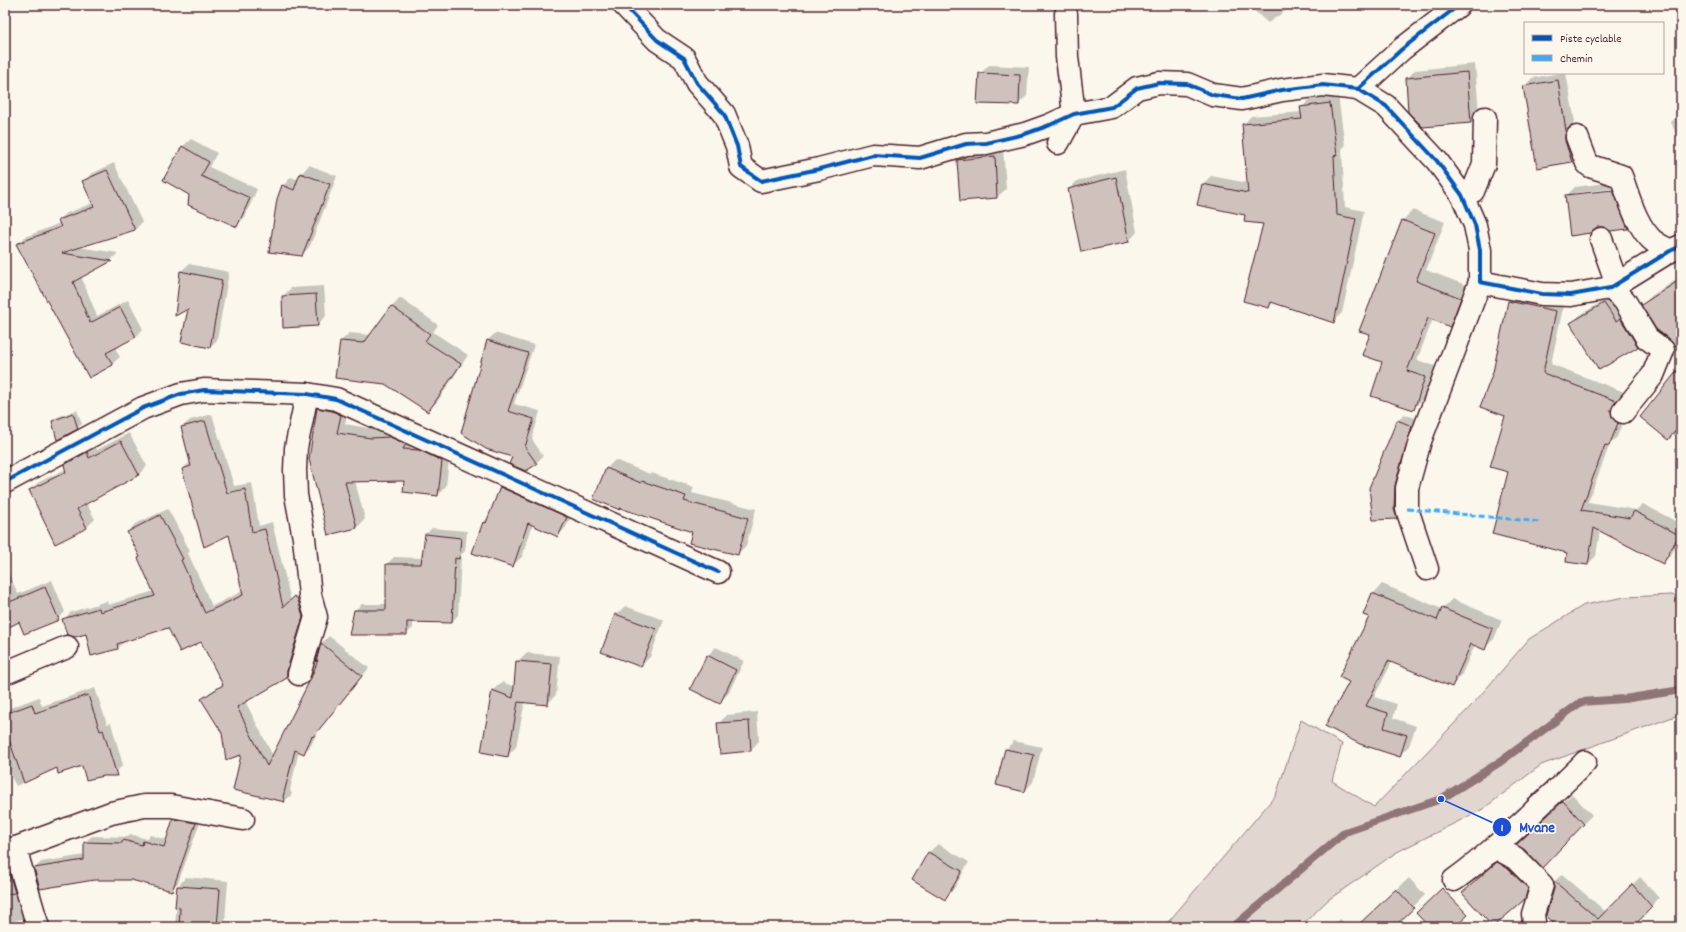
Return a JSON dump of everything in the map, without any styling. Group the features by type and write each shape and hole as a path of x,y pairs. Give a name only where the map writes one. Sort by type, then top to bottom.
{"street":[{"path":"624,5 657,40 684,58 697,83 724,114 737,146 741,167 761,181 819,169 873,155 920,158 966,144 986,142 1025,134 1074,114 1112,107 1137,88 1159,83 1187,84 1214,95 1242,99 1282,90 1323,85 1358,89 1386,106 1437,161 1462,195 1475,225 1479,244 1480,282 1420,441 1407,488 1407,509 1427,569"},
{"path":"1358,89 1402,49 1459,5"},
{"path":"1058,143 1074,114 1066,57 1066,14"},
{"path":"1462,195 1473,191 1484,164 1485,118"},
{"path":"1577,137 1587,163 1590,166 1621,176 1636,216 1643,229 1652,240 1675,248"},
{"path":"1601,239 1613,286 1624,300 1647,338 1663,350 1653,375 1623,412"},
{"path":"1480,282 1542,294 1570,295 1613,286 1675,248"},
{"path":"5,482 142,408 181,394 204,390 307,394 336,399 718,572"},
{"path":"299,674 316,617 310,595 304,538 296,495 296,448 307,394"},
{"path":"5,673 67,647"},
{"path":"1454,880 1468,871 1495,847 1559,789 1586,762"},
{"path":"38,927 10,850 111,813 144,806 171,806 243,819"},
{"path":"1495,847 1515,858 1542,885 1532,927"}],"shaded area":[{"path":"1672,595 1681,598 1681,714 1541,765 1483,809 1397,852 1328,900 1300,927 1164,927 1276,795 1301,720 1342,744 1332,781 1374,807 1472,705 1529,639 1584,605 1625,597"}],"building":[{"path":"1467,72 1471,123 1423,127 1408,112 1406,78"},
{"path":"979,73 1020,75 1019,105 977,104"},
{"path":"1558,80 1566,131 1565,141 1572,162 1537,168 1523,86"},
{"path":"1330,103 1337,155 1334,156 1337,215 1356,219 1334,323 1271,302 1269,308 1243,301 1263,224 1244,222 1245,215 1197,205 1202,184 1248,193 1242,124 1302,119 1300,107"},
{"path":"182,146 209,162 201,176 250,198 237,227 188,205 189,195 163,180"},
{"path":"995,156 997,198 960,201 957,160"},
{"path":"107,170 135,230 62,253 112,261 73,282 90,323 120,307 136,337 106,353 113,365 89,378 16,244 61,227 58,220 94,207 82,181"},
{"path":"300,173 330,184 302,256 269,252 277,199 282,185 294,190"},
{"path":"1116,177 1129,242 1081,252 1068,189"},
{"path":"1613,190 1628,229 1610,231 1604,227 1597,227 1590,233 1570,236 1565,195"},
{"path":"1402,220 1435,233 1416,281 1461,298 1450,327 1428,318 1407,371 1425,377 1414,410 1371,396 1382,362 1362,355 1370,334 1359,331"},
{"path":"180,271 222,280 210,348 181,342 188,309 175,316"},
{"path":"1681,279 1681,342 1675,346 1656,329 1641,305"},
{"path":"316,294 318,326 283,328 282,296"},
{"path":"1508,301 1556,311 1543,373 1616,401 1611,410 1612,417 1618,423 1609,446 1605,445 1581,510 1630,518 1634,511 1679,535 1663,564 1594,528 1588,565 1566,562 1567,553 1492,534 1508,472 1490,467 1505,416 1480,407 1493,372"},
{"path":"1604,303 1616,321 1620,318 1638,347 1599,370 1570,323"},
{"path":"391,306 430,334 425,341 461,364 428,412 385,384 335,378 340,341 364,343"},
{"path":"487,340 528,353 508,411 534,419 525,447 537,464 526,471 509,464 512,457 486,449 461,433"},
{"path":"1681,366 1681,424 1668,440 1640,417"},
{"path":"317,408 332,411 341,415 337,433 371,438 390,437 406,444 403,449 419,450 442,461 438,496 403,492 404,481 345,482 357,528 328,535 309,459"},
{"path":"73,413 78,429 57,440 52,421"},
{"path":"1397,420 1412,426 1395,485 1394,509 1397,519 1373,520 1369,488"},
{"path":"205,421 227,493 245,489 252,532 265,529 283,607 295,596 298,600 303,617 287,670 287,678 237,707 267,766 311,678 318,660 316,662 321,643 362,676 313,737 312,736 304,754 295,750 283,797 285,802 233,790 241,755 226,760 222,733 201,699 223,685 201,642 180,652 168,628 117,644 118,649 91,656 86,634 75,637 67,635 62,619 99,608 100,612 155,596 138,558 140,557 127,532 160,515 183,559 181,560 205,613 243,595 229,535 204,547 182,469 191,466 181,427"},
{"path":"121,441 139,475 77,509 87,528 55,544 29,490 66,472 64,465 87,452 89,458"},
{"path":"606,468 641,483 642,481 686,496 684,501 748,518 738,555 689,543 692,532 620,508 620,510 593,499"},
{"path":"500,487 567,517 558,537 528,523 513,567 472,553 483,522 486,523"},
{"path":"425,534 461,538 459,559 455,558 452,623 407,622 407,635 349,635 354,610 386,610 386,564 421,564"},
{"path":"45,587 59,620 24,634 19,622 5,629 5,604"},
{"path":"1372,593 1437,620 1442,608 1493,629 1485,650 1471,644 1452,687 1388,661 1366,706 1388,713 1384,728 1407,735 1400,757 1360,744 1325,726 1349,682 1339,677 1369,617 1363,615"},
{"path":"615,614 656,629 641,667 601,652"},
{"path":"707,655 736,670 720,704 690,689"},
{"path":"516,661 552,664 548,705 518,702 508,757 481,752 492,690 513,698"},
{"path":"88,695 100,731 103,730 117,776 104,776 86,780 82,766 58,774 57,768 24,783 5,728 5,714 32,704 35,713"},
{"path":"749,721 751,751 720,754 717,723"},
{"path":"1005,749 1034,755 1025,792 996,785"},
{"path":"1563,801 1584,824 1542,868 1524,849 1516,845"},
{"path":"173,819 196,823 172,891 131,880 94,880 40,889 34,868 84,860 84,842 122,843 123,840 142,845 143,841 164,847"},
{"path":"928,852 962,871 945,900 912,880"},
{"path":"1497,862 1507,868 1528,888 1525,899 1493,927 1462,893"},
{"path":"9,872 15,893 5,894 5,873"},
{"path":"1554,881 1598,919 1632,884 1652,907 1633,927 1557,927 1546,915 1554,889"},
{"path":"177,886 220,889 217,927 179,927 180,908 175,907"},
{"path":"1442,888 1468,915 1455,927 1429,927 1416,913"},
{"path":"1396,889 1414,908 1394,927 1356,927"}],"waterway":[{"path":"1233,927 1345,832 1441,799 1500,762 1581,702 1624,699 1681,690"}],"marked path":[{"path":"1407,509 1541,522"}],"cycle path":[{"path":"624,5 657,40 684,58 697,83 724,114 737,146 741,167 761,181 819,169 873,155 920,158 966,144 986,143 1025,134 1074,114 1112,107 1137,88 1159,83 1187,84 1213,95 1242,99 1282,90 1323,85 1358,89"},
{"path":"1459,5 1402,49 1358,89 1386,106 1437,161 1462,195 1475,225 1480,250 1480,282 1542,294 1571,295 1610,288 1670,251 1681,246"},
{"path":"5,482 143,408 181,394 204,390 307,394 336,399 718,572"}],"place":[{"name":"Mvane","path":"1441,799"}]}
